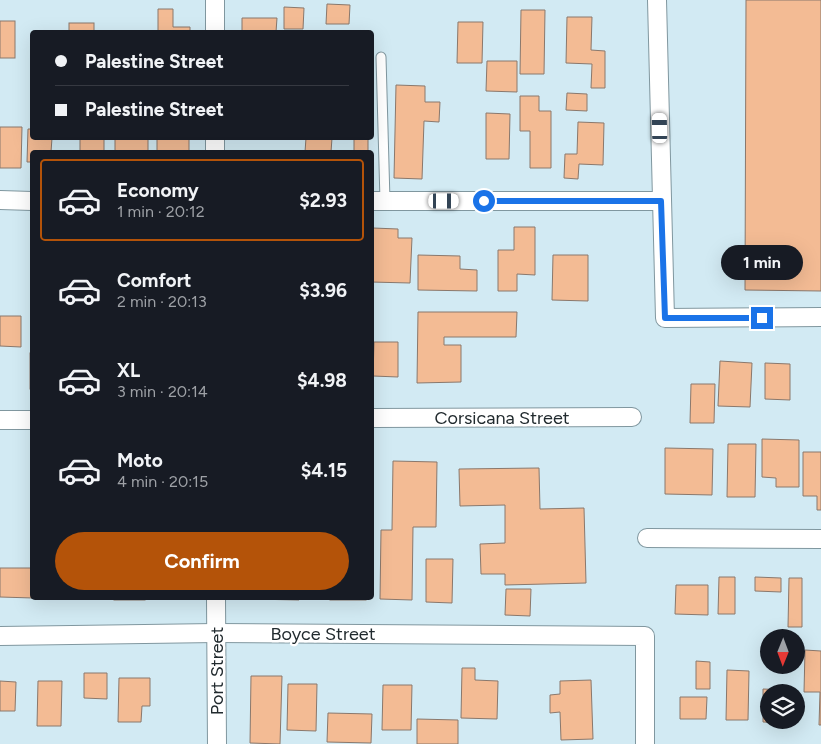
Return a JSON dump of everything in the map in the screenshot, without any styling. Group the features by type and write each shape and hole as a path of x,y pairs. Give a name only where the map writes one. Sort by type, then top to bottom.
{"street":[{"path":"215,0 215,30"},
{"path":"657,0 665,318 821,317"},
{"path":"4,203 30,201"},
{"path":"378,201 661,201"},
{"name":"Corsicana Street","path":"374,418 632,417"},
{"path":"0,420 30,420"},
{"path":"647,538 821,539"},
{"name":"Port Street","path":"216,600 217,744"},
{"name":"Boyce Street","path":"0,636 216,633 645,636 645,744"}],"lane":[{"path":"378,201 381,57"}],"building":[{"path":"746,0 821,0 821,291 745,290"},
{"path":"327,4 350,5 349,24 326,24"},
{"path":"284,7 304,8 303,29 284,29"},
{"path":"158,9 173,9 173,27 190,27 190,30 158,30"},
{"path":"521,10 545,10 544,74 520,74"},
{"path":"567,17 592,17 591,50 605,51 605,88 591,88 592,64 566,63"},
{"path":"242,18 277,18 276,30 242,30"},
{"path":"0,21 15,21 15,58 0,58"},
{"path":"458,22 483,22 482,63 457,63"},
{"path":"69,23 94,23 94,30 69,30"},
{"path":"487,61 517,61 517,92 486,91"},
{"path":"396,85 425,86 425,102 440,102 439,122 424,121 422,179 394,178"},
{"path":"567,93 587,94 587,111 566,110"},
{"path":"520,96 539,96 539,111 551,111 551,168 530,168 530,131 520,131"},
{"path":"486,113 510,114 509,159 486,159"},
{"path":"578,122 604,123 603,165 579,164 578,179 564,178 565,154 577,154"},
{"path":"0,127 22,127 21,168 0,168"},
{"path":"28,129 30,129 30,140 52,140 51,150 30,150 30,162 27,162"},
{"path":"80,140 104,140 104,150 80,150"},
{"path":"115,140 148,140 148,150 115,150"},
{"path":"157,140 189,140 189,150 157,150"},
{"path":"306,140 332,140 331,150 305,150"},
{"path":"354,140 368,140 368,150 354,150"},
{"path":"514,227 535,227 535,275 517,274 517,291 498,291 498,250 514,250"},
{"path":"374,228 398,229 398,238 412,238 410,283 374,282"},
{"path":"418,255 460,256 460,269 477,270 477,291 418,290"},
{"path":"553,255 588,255 588,301 552,300"},
{"path":"418,312 517,312 516,337 444,337 444,345 461,345 461,382 417,383"},
{"path":"0,316 21,316 21,347 0,346"},
{"path":"374,342 398,342 398,377 374,376"},
{"path":"720,361 752,363 750,407 718,406"},
{"path":"765,363 790,364 790,400 765,399"},
{"path":"691,384 715,384 714,423 690,423"},
{"path":"762,439 799,440 799,487 776,487 776,478 762,477"},
{"path":"728,444 756,444 755,497 727,497"},
{"path":"665,448 713,449 712,495 665,494"},
{"path":"803,452 821,452 821,510 817,510 817,496 803,496"},
{"path":"393,461 437,462 436,527 413,527 412,600 380,599 381,530 392,530"},
{"path":"539,468 540,509 584,508 586,583 505,585 505,574 481,574 480,544 505,543 505,505 460,506 459,469"},
{"path":"426,559 453,559 452,603 426,602"},
{"path":"0,568 30,568 30,598 0,597"},
{"path":"719,577 735,577 735,614 718,614"},
{"path":"755,577 781,578 781,592 755,591"},
{"path":"789,578 802,578 802,627 788,627"},
{"path":"676,585 708,585 708,615 675,614"},
{"path":"506,589 531,589 530,616 505,615"},
{"path":"805,650 821,651 821,725 819,725 820,692 805,692"},
{"path":"696,661 710,662 710,689 696,689"},
{"path":"462,668 475,668 475,680 498,681 497,719 461,718"},
{"path":"727,670 749,671 748,720 726,720"},
{"path":"84,673 107,673 107,699 84,698"},
{"path":"251,676 282,676 280,744 250,743"},
{"path":"119,678 150,678 150,706 142,706 141,722 118,722"},
{"path":"591,680 593,739 561,740 560,712 550,713 550,695 560,694 560,681"},
{"path":"0,681 16,682 15,711 0,711"},
{"path":"38,681 62,681 61,726 37,726"},
{"path":"288,684 317,684 316,731 287,730"},
{"path":"383,685 412,685 411,730 382,730"},
{"path":"680,697 707,697 706,719 680,719"},
{"path":"328,713 372,714 371,743 327,742"},
{"path":"417,719 458,720 458,744 417,744"}],"route":[{"path":"484,201 661,201 665,318 762,318"}]}
